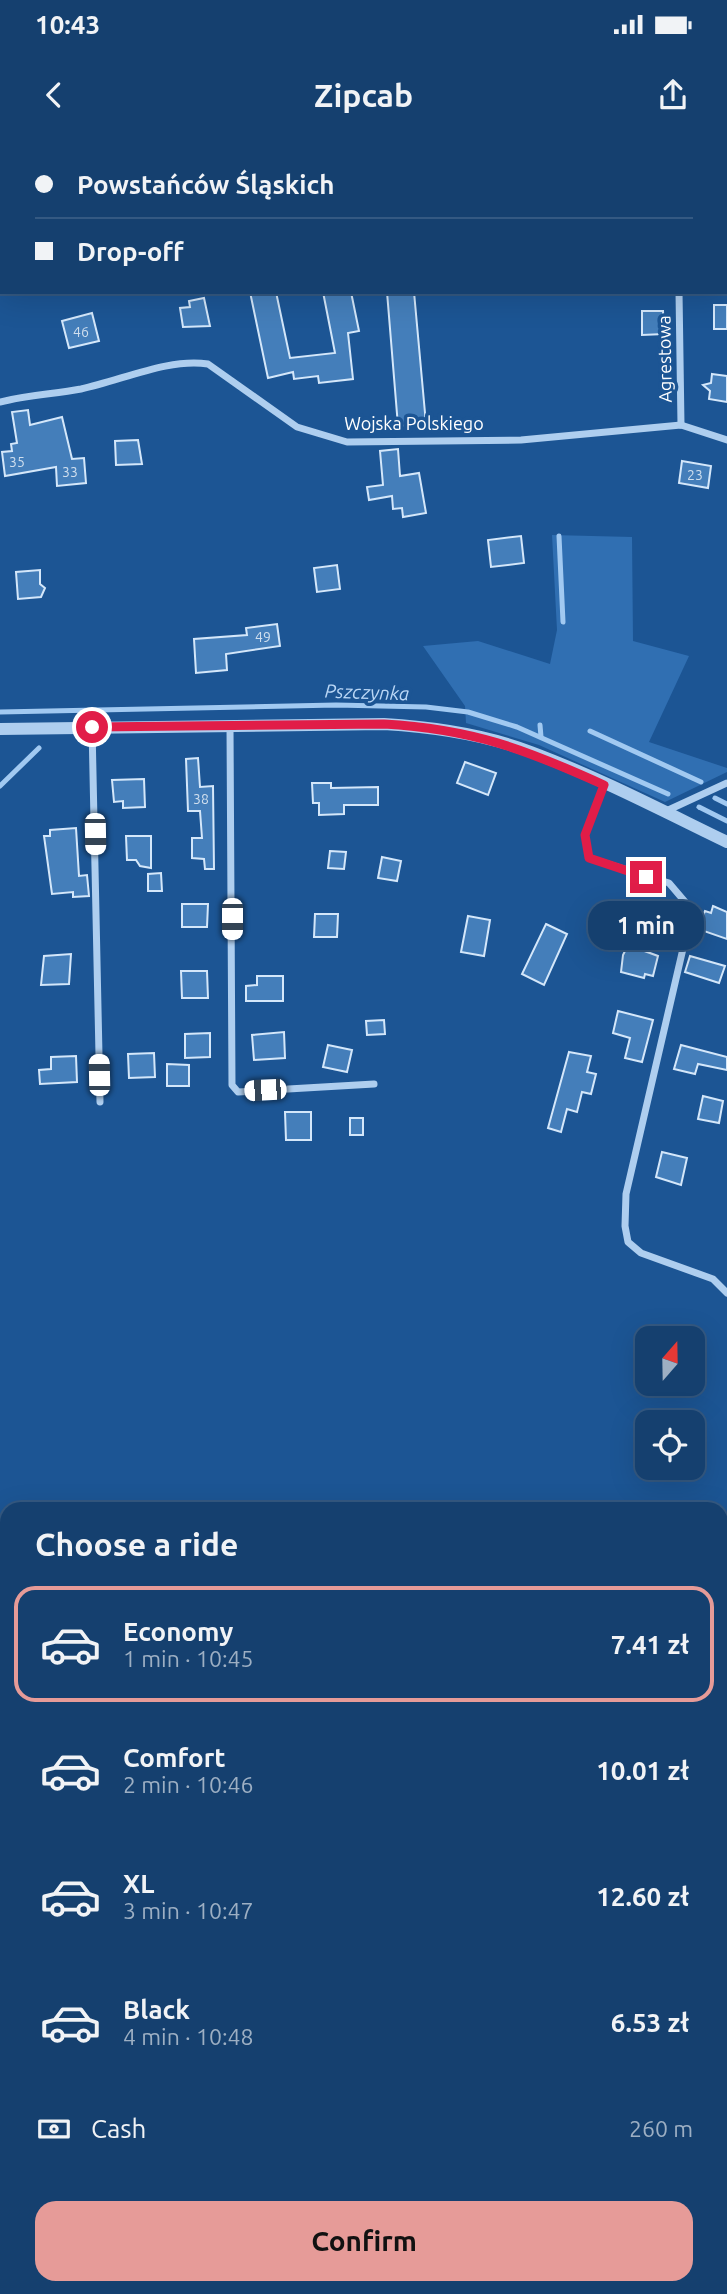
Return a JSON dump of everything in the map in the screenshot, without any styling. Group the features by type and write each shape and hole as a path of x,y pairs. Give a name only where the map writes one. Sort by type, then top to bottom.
{"street":[{"name":"Agrestowa","path":"679,294 681,425"},
{"name":"Wojska Polskiego","path":"0,401 80,389 144,374 171,363 198,362 208,364 297,427 347,442 521,440 681,425 727,440"},
{"path":"0,729 384,724 463,732 532,752 727,842"},
{"path":"230,726 233,1085 238,1092 374,1084"},
{"path":"92,727 100,1102"},
{"path":"664,812 727,783"},
{"path":"604,785 585,835 589,858 669,883 692,911 626,1194 625,1226 628,1242 641,1253 713,1279 727,1293"}],"shaded area":[{"path":"552,535 632,537 633,641 689,656 649,742 727,768 727,772 665,802 539,745 466,723 465,706 423,646 478,641 550,664 557,630"}],"building":[{"path":"250,294 276,294 290,358 335,353 323,294 351,294 359,331 348,333 353,379 319,383 318,376 294,379 293,372 268,378"},
{"path":"387,294 414,294 426,424 398,426"},
{"path":"204,298 210,326 183,327 180,308 190,307 189,301"},
{"path":"714,305 727,305 727,329 714,329"},
{"path":"642,311 663,311 664,334 642,335"},
{"path":"92,313 99,341 69,348 62,321"},
{"path":"712,374 727,376 727,402 709,399 710,391 703,385 711,383"},
{"path":"28,410 30,425 62,417 72,459 84,458 86,483 57,486 56,467 5,476 2,452 12,451 11,444 17,443 12,412"},
{"path":"138,440 142,464 116,465 115,441"},
{"path":"398,449 400,476 419,473 426,513 403,517 402,508 393,509 392,496 369,500 367,487 383,485 380,451"},
{"path":"682,461 711,466 708,488 679,483"},
{"path":"521,536 524,563 491,567 488,540"},
{"path":"337,565 340,589 317,592 314,568"},
{"path":"40,570 40,584 45,588 41,597 18,599 16,572"},
{"path":"277,624 280,646 226,654 227,670 196,673 194,639 247,635 246,628"},
{"path":"198,758 200,787 213,786 214,869 205,869 204,859 192,858 192,838 202,838 200,811 188,811 186,759"},
{"path":"465,762 496,773 488,795 457,783"},
{"path":"144,779 145,807 123,808 123,801 114,802 112,780"},
{"path":"312,783 331,783 331,788 378,787 378,805 344,805 344,814 319,815 319,803 313,803"},
{"path":"76,828 79,876 87,875 89,896 73,897 73,892 52,894 44,836 50,836 50,830"},
{"path":"126,836 151,836 151,868 140,866 136,860 127,860"},
{"path":"330,851 346,852 344,869 328,868"},
{"path":"382,857 401,861 397,881 378,878"},
{"path":"161,873 162,891 148,891 148,874"},
{"path":"182,904 208,904 207,927 182,927"},
{"path":"713,906 727,912 727,939 698,929 705,911 711,913"},
{"path":"315,914 338,914 337,937 314,937"},
{"path":"468,916 490,920 484,956 461,952"},
{"path":"546,924 567,934 544,985 522,974"},
{"path":"628,945 658,956 653,976 645,974 644,978 621,972 623,955"},
{"path":"71,954 69,984 41,985 44,956"},
{"path":"690,956 725,966 719,983 685,972"},
{"path":"181,971 207,971 208,998 182,998"},
{"path":"257,976 283,976 283,1001 246,1001 246,986 257,985"},
{"path":"618,1011 653,1020 642,1062 625,1058 630,1038 613,1033"},
{"path":"384,1020 385,1034 367,1035 366,1021"},
{"path":"284,1032 285,1058 254,1060 252,1035"},
{"path":"210,1033 210,1057 185,1058 185,1034"},
{"path":"328,1045 352,1050 347,1072 323,1067"},
{"path":"681,1045 727,1057 727,1070 698,1064 695,1074 674,1069"},
{"path":"569,1052 591,1056 587,1072 596,1074 591,1094 582,1092 577,1112 567,1109 561,1132 548,1128"},
{"path":"154,1053 155,1077 129,1078 128,1054"},
{"path":"76,1056 77,1082 40,1084 39,1070 51,1069 51,1057"},
{"path":"167,1064 189,1065 189,1086 167,1086"},
{"path":"703,1096 723,1101 719,1123 698,1119"},
{"path":"285,1112 311,1112 311,1140 286,1140"},
{"path":"350,1118 363,1118 363,1135 350,1135"},
{"path":"662,1152 687,1158 681,1185 656,1177"}],"waterway":[{"path":"559,536 563,622"},
{"name":"Pszczynka","path":"0,712 336,705 426,707 468,712 517,727 668,794"},
{"path":"540,725 541,737"},
{"path":"590,731 701,782"},
{"name":"Pszczynka","path":"0,786 39,748"},
{"path":"715,798 727,804"},
{"name":"Pszczynka","path":"699,807 727,821"}],"route":[{"path":"92,727 384,724 463,732 505,743 532,752 604,785 585,835 589,858 646,877"}]}
